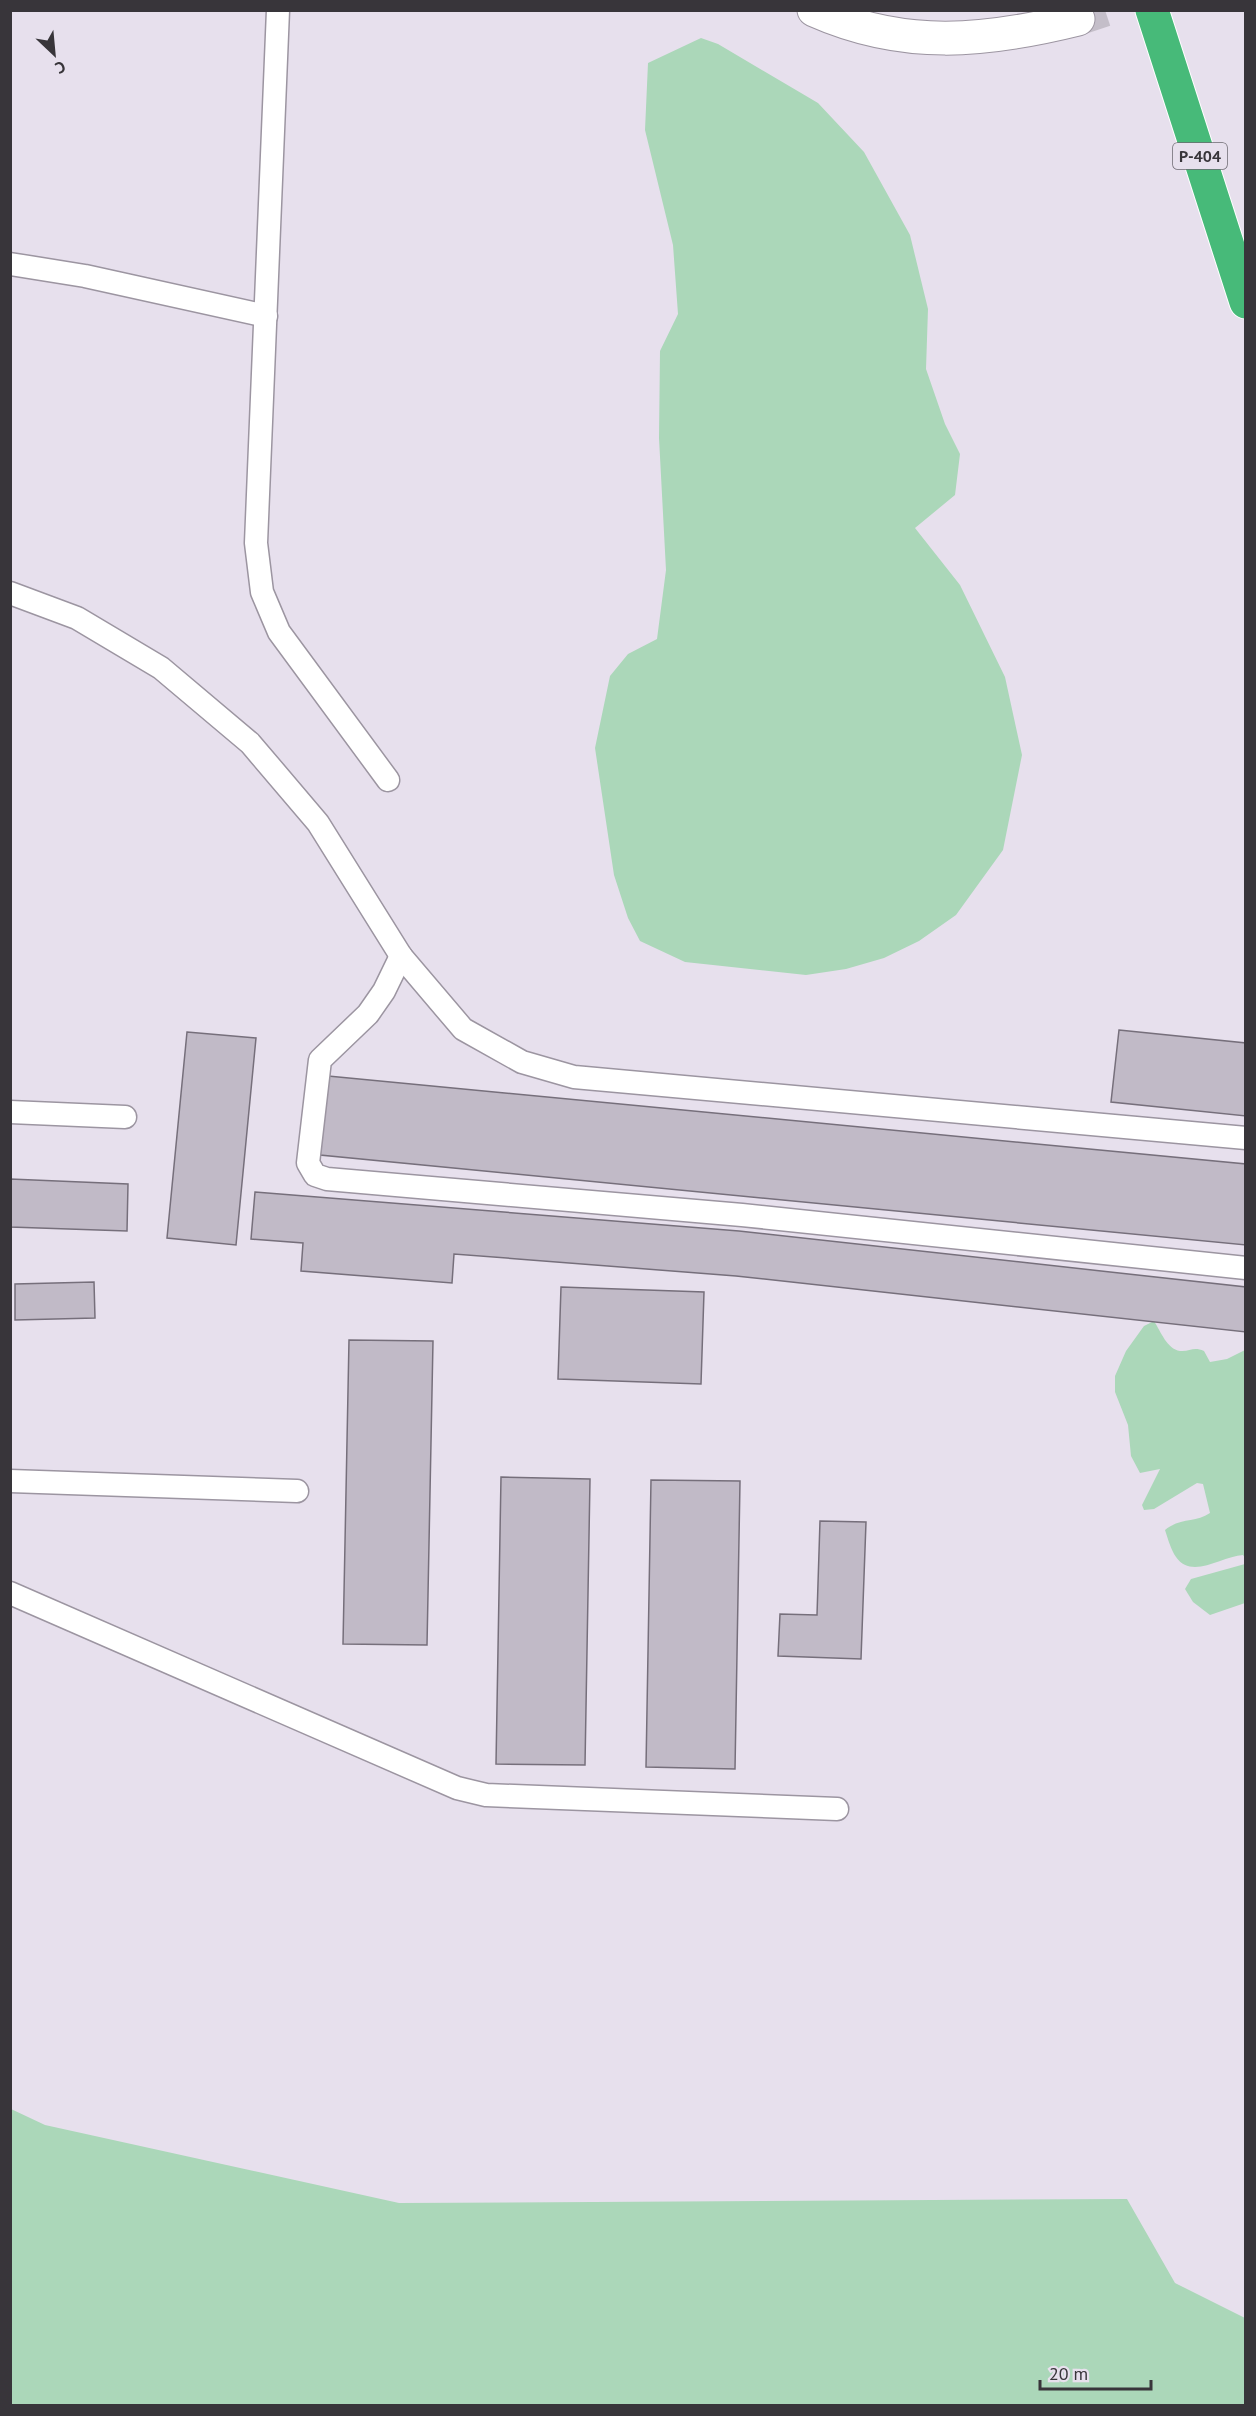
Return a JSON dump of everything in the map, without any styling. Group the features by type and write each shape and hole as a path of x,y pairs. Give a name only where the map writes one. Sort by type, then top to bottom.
{"highway":[{"name":"Р-404","path":"1152,10 1245,302"}],"street":[{"path":"814,10 846,25 893,35 945,40 981,38 1078,19"}],"lane":[{"path":"278,10 256,543 262,592 279,632 388,780"},
{"path":"10,264 85,276 266,316"},
{"path":"10,593 78,618 161,668 250,743 318,824 401,956 463,1029 522,1062 574,1077 1245,1138"},
{"path":"401,956 384,992 368,1014 320,1060 308,1163 315,1175 327,1179 742,1215 1245,1268"},
{"path":"10,1112 125,1117"},
{"path":"10,1481 297,1491"},
{"path":"10,1593 457,1788 486,1796 837,1809"}],"green space":[{"path":"701,38 718,44 818,103 864,152 910,235 928,309 926,369 945,424 960,454 955,495 915,528 960,585 1005,677 1022,755 1003,850 956,915 919,941 884,958 846,969 806,975 685,962 640,941 628,918 614,875 595,748 610,676 628,654 657,639 666,570 659,438 660,351 678,314 673,245 645,130 648,63"},
{"path":"1154,1321 1175,1350 1204,1351 1210,1362 1227,1359 1245,1350 1245,1558 1243,1555 1235,1556 1208,1565 1190,1567 1183,1564 1174,1554 1165,1530 1177,1523 1210,1513 1203,1484 1197,1483 1154,1509 1144,1510 1142,1505 1160,1469 1140,1473 1131,1456 1128,1425 1115,1392 1115,1376 1126,1351 1144,1326"},
{"path":"1245,1564 1245,1603 1210,1615 1193,1602 1185,1589 1191,1579"},
{"path":"11,2109 45,2125 399,2203 1127,2199 1175,2283 1245,2318 1245,2405 11,2405"}],"building":[{"path":"1119,1030 1246,1043 1246,1116 1111,1102"},
{"path":"187,1032 256,1038 236,1245 167,1238"},
{"path":"328,1076 1246,1164 1246,1245 320,1155"},
{"path":"10,1179 128,1184 127,1231 10,1227"},
{"path":"255,1192 739,1231 1246,1287 1246,1332 736,1276 454,1254 452,1283 301,1271 303,1243 251,1239"},
{"path":"94,1282 95,1318 15,1320 15,1284"},
{"path":"561,1287 704,1292 701,1384 558,1379"},
{"path":"349,1340 433,1341 427,1645 343,1644"},
{"path":"501,1477 590,1479 585,1765 496,1764"},
{"path":"651,1480 740,1481 735,1769 646,1767"},
{"path":"820,1521 866,1522 861,1659 778,1656 780,1614 817,1615"}],"tunnel":[{"path":"1078,19 1105,10"}]}
